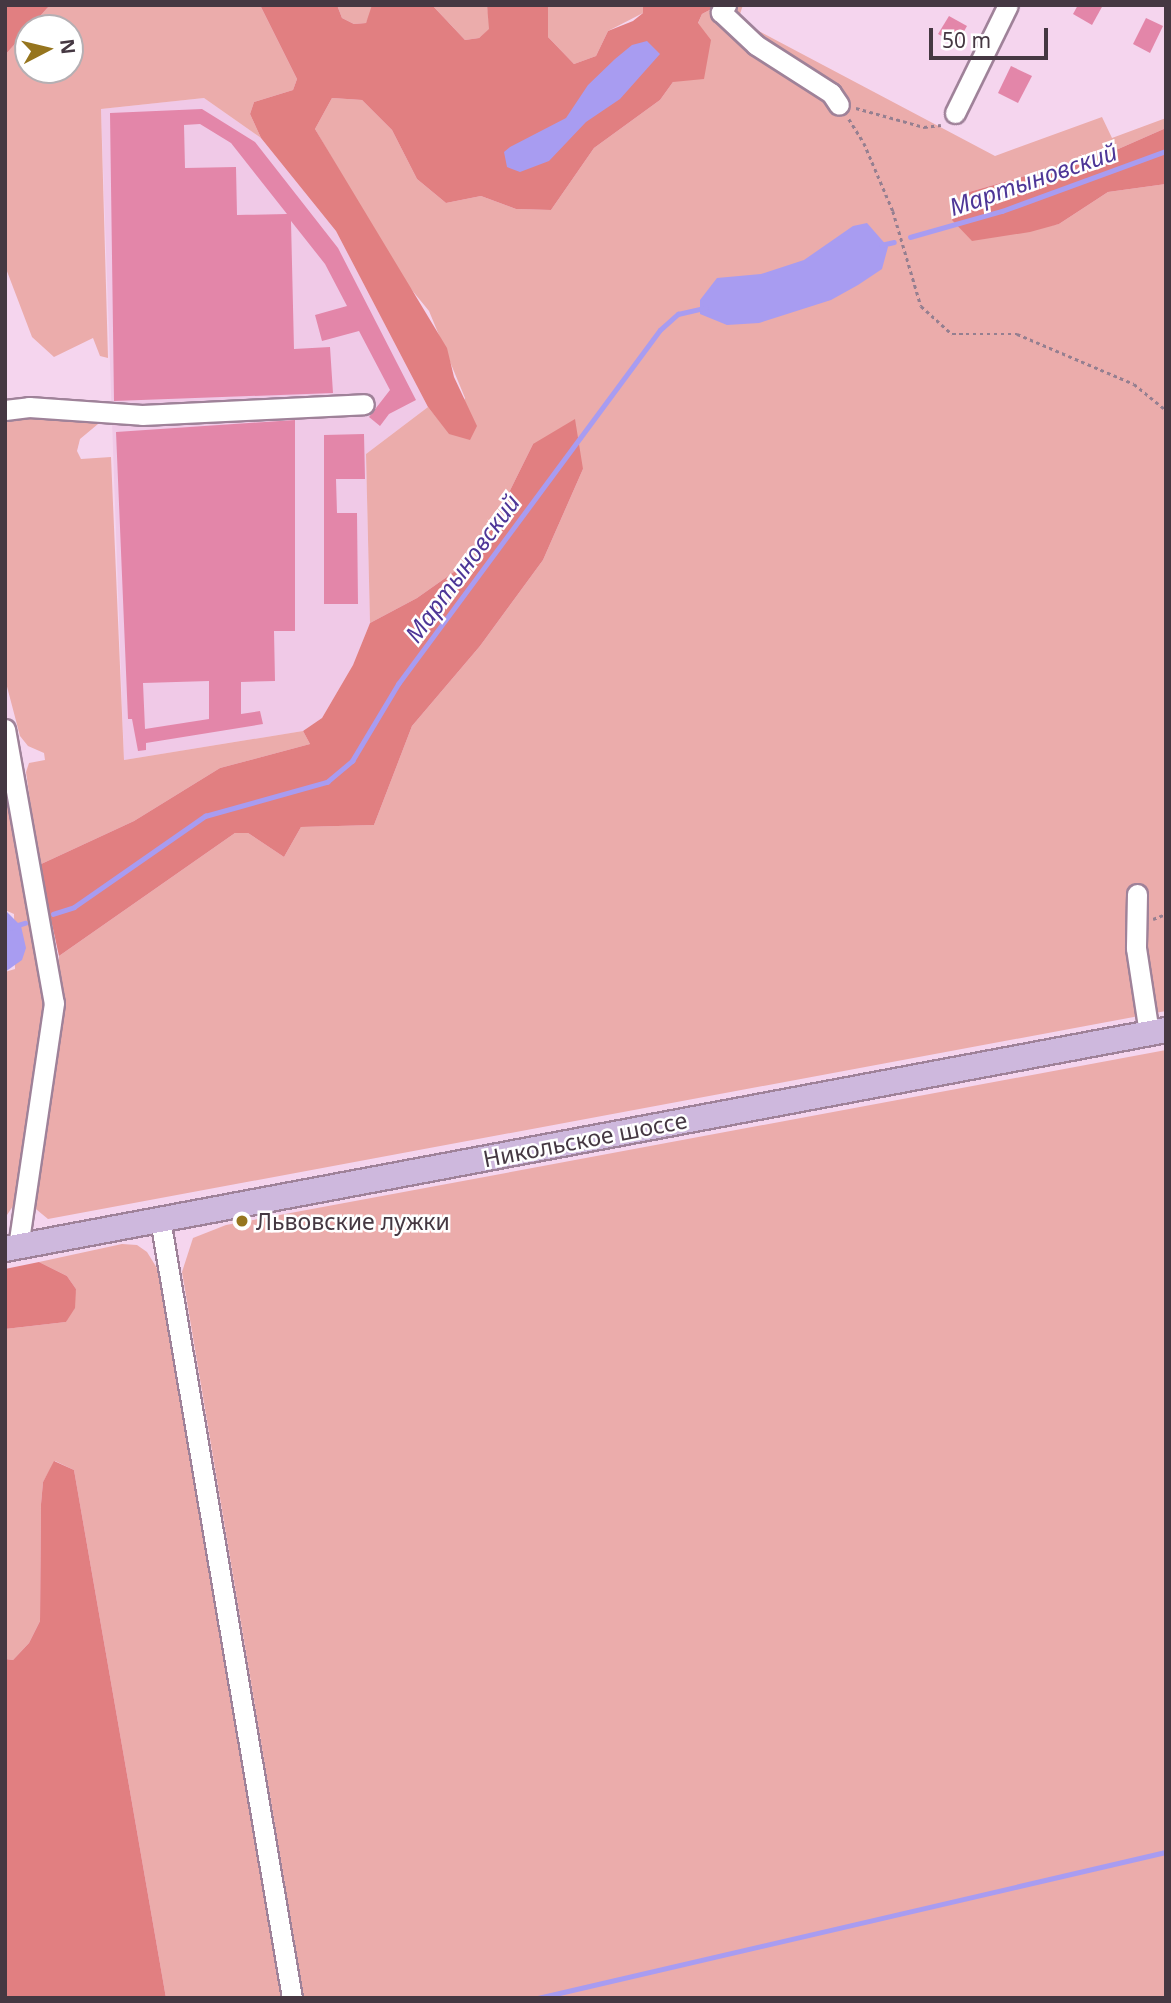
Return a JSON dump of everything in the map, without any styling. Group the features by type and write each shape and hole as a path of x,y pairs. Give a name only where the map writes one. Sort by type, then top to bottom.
{"main road":[{"name":"Никольское шоссе","path":"12,1248 1157,1032"}],"street":[{"path":"726,5 721,12 756,45 831,93 839,105"},
{"path":"949,119 1006,6"},
{"path":"5,410 29,407 142,415 364,404"},
{"path":"5,729 54,1003 12,1248"},
{"path":"1137,894 1136,948 1157,1032"},
{"path":"160,1219 292,1998"}],"path":[{"path":"839,105 923,127 949,119"},
{"path":"839,105 864,143 893,211 921,306 952,334 1017,334 1134,384 1166,410"}],"shaded area":[{"path":"5,5 50,5 42,14 14,14 14,45 5,55"},
{"path":"50,5 260,5 297,79 293,90 254,102 250,114 261,138 204,98 101,109 108,358 100,356 93,338 54,357 32,337 5,266 5,55 14,45 14,84 84,84 84,14 42,14"},
{"path":"260,5 337,5 342,18 354,24 366,23 372,5 432,5 465,40 479,38 489,29 487,5 548,5 548,37 574,64 596,56 608,31 633,21 643,13 643,5 719,5 702,14 698,23 711,40 704,79 673,82 660,100 594,148 551,210 516,209 481,196 446,203 417,179 392,130 362,100 332,98 315,129 447,348 454,377 477,426 470,440 449,434 428,407 336,231 261,138 250,114 254,102 293,90 297,79"},
{"path":"337,5 372,5 372,10 366,23 354,24 342,18"},
{"path":"432,5 487,5 490,29 479,38 465,40"},
{"path":"548,5 643,5 643,13 608,31 596,56 574,64 548,37"},
{"path":"719,5 743,5 738,20 995,156 1102,117 1112,138 1166,118 1166,128 1116,150 969,192 972,240 1059,224 1108,192 1166,184 1166,1011 48,1219 31,1205 59,956 235,833 248,833 284,857 301,827 374,825 412,726 480,646 543,560 583,469 533,444 478,555 417,598 370,623 366,454 428,407 450,434 465,398 429,311 402,278 315,129 332,98 362,100 392,130 417,179 446,203 481,196 516,209 551,210 594,148 660,100 673,82 702,14"},
{"path":"647,41 660,54 620,99 586,122 549,161 520,172 507,167 504,152 566,118 588,85 615,59 632,45"},
{"path":"204,98 261,138 336,231 428,407 366,454 370,623 353,665 322,718 303,731 124,760 101,109"},
{"path":"1166,128 1166,184 1108,192 1059,224 1030,232 972,241 952,220 969,192 1116,150"},
{"path":"867,223 888,247 882,269 831,300 759,323 727,325 700,314 700,300 717,278 761,274 804,260 853,226"},
{"path":"5,416 104,419 80,439 77,451 81,459 111,457 124,760 303,731 310,744 220,768 134,821 39,865 26,772 29,763 45,760 44,753 28,746 20,736 5,679"},
{"path":"575,419 583,469 543,560 480,646 412,726 374,825 301,827 284,857 248,833 235,833 59,956 39,865 134,821 220,768 310,744 303,731 322,718 353,665 370,623 417,598 478,555 533,444"},
{"path":"5,775 47,1009 13,1206 5,1218 5,972 15,969 14,914 5,910"},
{"path":"5,910 21,926 26,948 22,960 5,972"},
{"path":"1166,1050 1166,1998 304,1998 182,1272 193,1238 226,1225"},
{"path":"122,1244 137,1245 147,1252 160,1273 282,1998 166,1998 74,1470 55,1461 43,1482 40,1621 29,1643 13,1660 5,1659 5,1329 66,1322 76,1289 67,1276 39,1262"},
{"path":"39,1262 67,1276 76,1289 75,1308 66,1322 5,1329 5,1269"},
{"path":"54,1461 74,1470 166,1998 5,1998 5,1659 13,1660 29,1643 40,1621 41,1504 43,1482"}],"building":[{"path":"1078,5 1103,5 1092,25 1073,14"},
{"path":"949,16 967,26 957,44 938,34"},
{"path":"1146,18 1163,26 1150,53 1133,44"},
{"path":"1011,66 1032,76 1018,103 998,93"},
{"path":"202,109 255,142 338,248 416,400 389,414 380,426 369,417 390,390 359,331 322,341 315,315 347,306 325,264 291,221 294,349 330,347 333,393 114,401 110,113","holes":["200,124 231,143 287,214 237,215 236,167 185,168 184,125"]},
{"path":"295,420 295,631 274,631 275,681 241,682 241,714 260,711 263,724 146,743 146,750 138,751 132,719 128,719 116,432","holes":["209,681 209,719 145,729 143,683"]},
{"path":"364,434 365,479 336,479 337,513 357,513 358,604 324,604 324,435"}],"waterway":[{"name":"Мартыновский","path":"910,237 1002,211 1166,151"},
{"name":"Мартыновский","path":"881,245 894,242"},
{"name":"Мартыновский","path":"53,914 74,907 205,816 327,782 352,761 398,684 660,330 678,314 705,308"},
{"name":"Мартыновский","path":"5,929 25,923"},
{"path":"538,1998 1166,1852"}],"place":[{"name":"Львовские лужки","path":"242,1221"}]}
